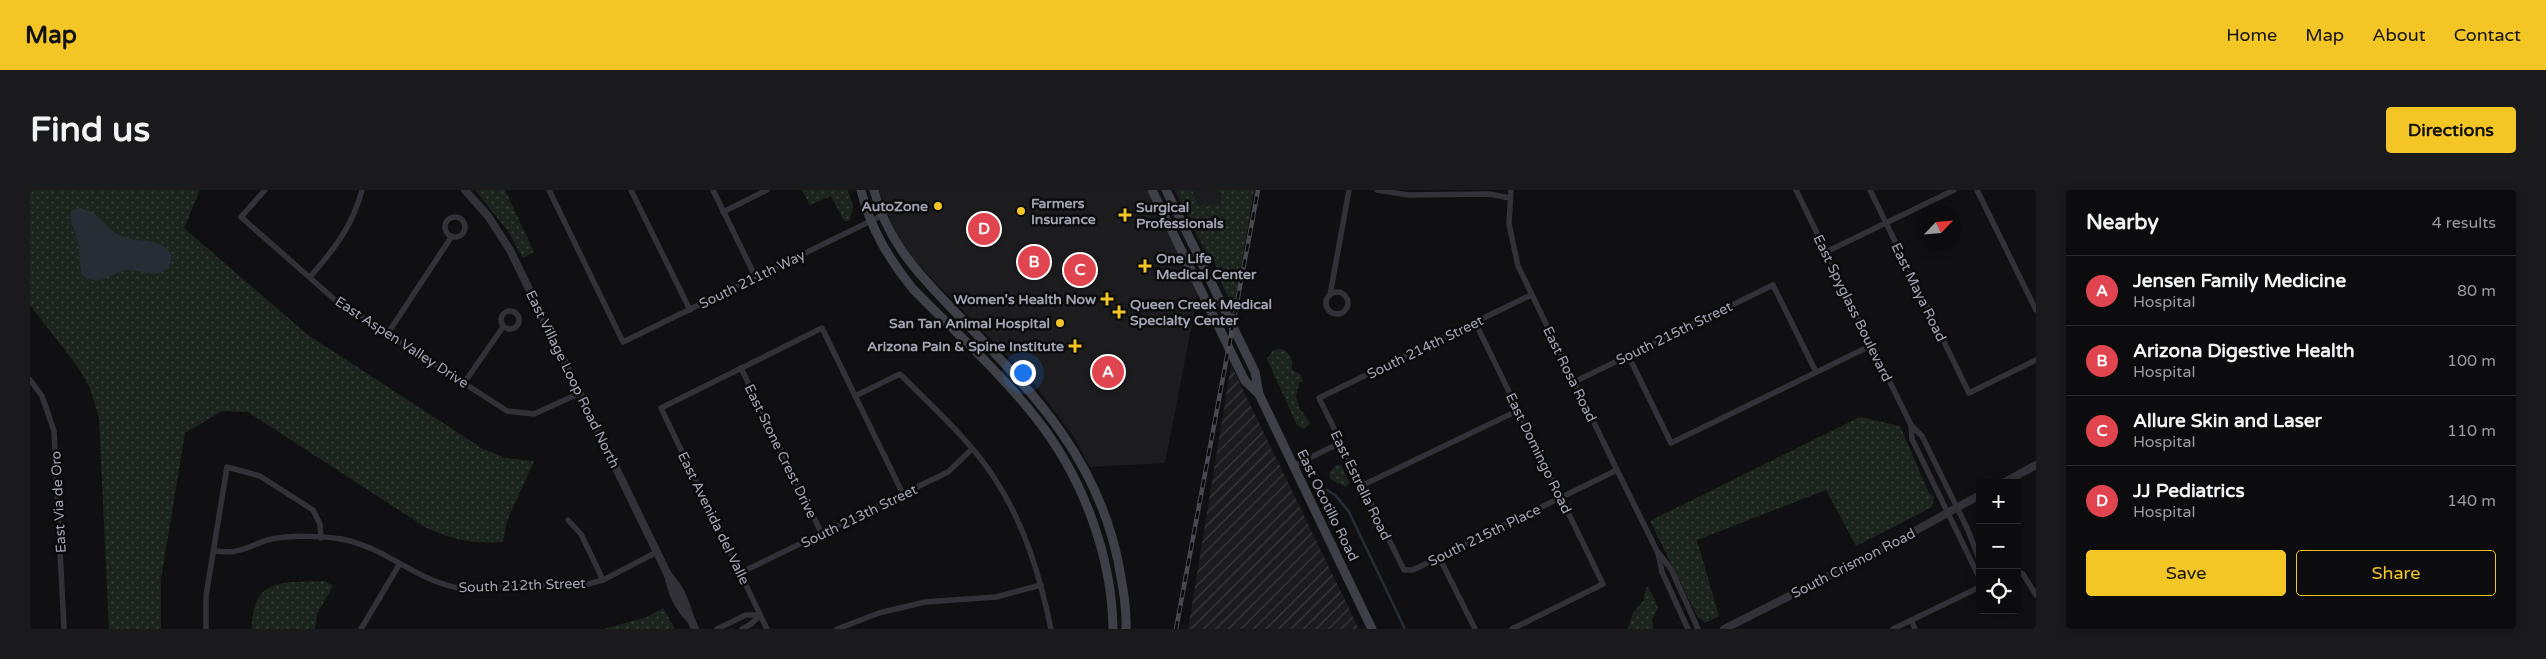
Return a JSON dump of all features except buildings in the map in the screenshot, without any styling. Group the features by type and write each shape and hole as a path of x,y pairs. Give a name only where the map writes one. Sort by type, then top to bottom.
{"main road":[{"path":"860,190 870,221 883,247 913,289 1024,404 1037,419 1068,466 1082,494 1100,544 1108,582 1113,629"},
{"path":"874,190 881,216 909,264 1030,389 1068,440 1101,505 1114,542 1122,582 1126,629"},
{"name":"East Ocotillo Road","path":"1152,190 1245,381 1259,394"},
{"name":"East Ocotillo Road","path":"1166,190 1255,372 1259,394 1372,629"}],"street":[{"name":"East Aspen Valley Drive","path":"265,190 241,217 334,298 506,411 525,414 543,412 580,393"},
{"path":"310,278 342,240 356,212 362,190"},
{"name":"East Village Loop Road North","path":"465,190 488,216 510,250 668,575 678,586 688,606 690,619 695,629"},
{"name":"South 211th Way","path":"549,190 623,342 881,216"},
{"path":"631,190 690,310"},
{"path":"713,190 756,278"},
{"path":"724,212 767,190"},
{"path":"1330,295 1349,190"},
{"path":"1377,190 1408,195 1444,192 1489,194 1510,198"},
{"name":"East Rosa Road","path":"1510,190 1509,224 1514,253 1531,295 1657,551 1671,569 1698,629"},
{"name":"East Spyglass Boulevard","path":"1796,190 1911,425 1922,436 1957,508 1976,553"},
{"name":"East Maya Road","path":"1870,190 1968,393 2036,360"},
{"path":"1826,252 1954,190"},
{"path":"1978,190 2036,310"},
{"path":"388,333 452,236"},
{"name":"South 215th Street","path":"1574,382 1773,285 1816,372"},
{"name":"South 214th Street","path":"1319,398 1531,295"},
{"name":"East Domingo Road","path":"1475,322 1603,584 1512,629"},
{"path":"464,383 503,326"},
{"path":"741,368 822,328 903,494"},
{"path":"1628,355 1671,443 1872,345"},
{"name":"East Avenida del Valle","path":"741,368 661,408 767,629"},
{"name":"East Stone Crest Drive","path":"741,368 822,534"},
{"path":"855,396 900,374 972,448 993,475 1013,510 1029,546 1051,629"},
{"name":"East Via de Oro","path":"30,380 42,396 54,431 64,629"},
{"name":"East Estrella Road","path":"1319,398 1404,570"},
{"path":"1361,486 1519,410"},
{"name":"East Spyglass Boulevard","path":"1911,425 1912,438 1976,571"},
{"path":"1293,466 1340,443"},
{"name":"South 213th Street","path":"740,573 948,472 972,448"},
{"path":"2011,479 2036,466"},
{"path":"206,629 206,596 227,468 260,476 313,510 320,524 322,538"},
{"name":"South 215th Place","path":"1404,570 1413,570 1617,470"},
{"name":"South Crismon Road","path":"1724,629 1976,498"},
{"path":"568,520 581,534 603,580"},
{"name":"South 212th Street","path":"214,550 236,551 275,538 322,538 358,543 377,550 400,565 446,587 464,589 588,584 603,580 657,552"},
{"name":"East Rosa Road","path":"1657,551 1662,572 1688,629"},
{"path":"1440,557 1475,629"},
{"path":"362,629 400,565"},
{"path":"2021,574 2036,595"},
{"path":"838,629 879,613 925,602 996,597 1041,586"},
{"path":"1893,629 1976,589"},
{"path":"717,629 746,615 760,615"},
{"path":"742,629 751,624 760,615"},
{"path":"1911,620 1915,629"}],"shaded area":[{"path":"30,190 200,190 184,228 308,335 483,449 506,458 534,461 507,521 503,542 463,540 425,527 248,412 222,411 185,433 161,579 161,629 109,629 99,418 90,388 78,367 30,305"},
{"path":"475,190 505,190 534,252 523,258 508,231"},
{"path":"802,190 848,190 853,206 850,220 847,222 843,219 831,196 810,205"},
{"path":"879,190 1147,190 1198,293 1165,463 1090,467 1074,437 1035,385 914,260 895,232"},
{"path":"1174,190 1223,190 1211,255 1207,257"},
{"path":"1176,190 1192,190 1199,206 1208,204 1207,208 1209,204 1220,205 1222,193 1216,190 1254,190 1234,308 1224,289 1213,258 1201,242"},
{"path":"80,208 93,213 110,229 121,236 155,243 166,248 171,254 168,268 160,273 121,271 101,280 83,276 78,240 71,219 72,210"},
{"path":"1282,349 1291,358 1292,370 1300,374 1303,381 1299,383 1296,396 1299,407 1310,423 1304,429 1297,425 1267,359 1273,350"},
{"path":"1231,365 1359,629 1188,629"},
{"path":"1860,417 1900,426 1929,493 1934,497 1932,507 1856,546 1826,490 1697,540 1719,616 1705,623 1697,616 1650,521"},
{"path":"1336,465 1341,465 1349,483 1346,487 1330,479 1329,473"},
{"path":"325,581 333,586 317,614 315,629 252,629 253,612 258,599 264,591 284,583"},
{"path":"1646,587 1649,588 1658,607 1652,621 1653,629 1628,629 1633,613 1644,600"},
{"path":"663,608 675,629 604,629 647,617"}],"waterway":[{"path":"1327,490 1336,496 1349,512 1405,629"}],"railway":[{"path":"1176,629 1258,190"}],"place":[{"name":"AutoZone","path":"938,206"},
{"name":"Farmers Insurance","path":"1021,211"},
{"name":"Surgical Professionals","path":"1125,215"},
{"name":"JJ Pediatrics","path":"984,229"},
{"name":"Arizona Digestive Health","path":"1034,262"},
{"name":"One Life Medical Center","path":"1145,266"},
{"name":"Allure Skin and Laser","path":"1080,270"},
{"name":"Women's Health Now","path":"1107,299"},
{"name":"Queen Creek Medical Specialty Center","path":"1119,312"},
{"name":"San Tan Animal Hospital","path":"1060,323"},
{"name":"Arizona Pain & Spine Institute","path":"1075,346"},
{"name":"Jensen Family Medicine","path":"1108,372"}]}
